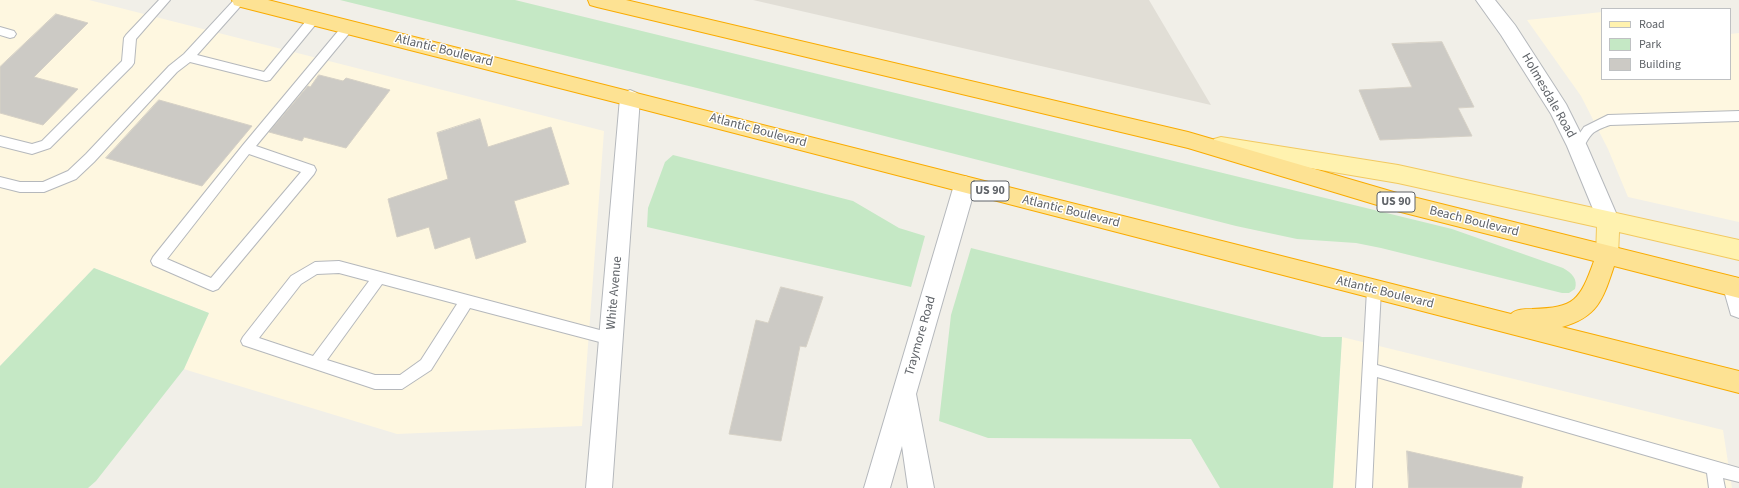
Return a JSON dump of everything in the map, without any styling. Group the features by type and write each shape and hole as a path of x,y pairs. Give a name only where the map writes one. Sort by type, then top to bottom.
{"highway":[{"name":"Atlantic Boulevard","path":"241,0 1739,382"},
{"name":"US 90","path":"597,0 1188,140"},
{"name":"Beach Boulevard","path":"1188,140 1397,202 1606,256 1737,294"},
{"path":"1489,319 1552,318 1572,313 1585,304 1598,280 1606,256"}],"main road":[{"path":"1188,140 1398,174 1739,250"},
{"path":"1606,256 1608,220"}],"street":[{"name":"Holmesdale Road","path":"1485,0 1508,30 1559,110 1577,146 1608,220"},
{"name":"White Avenue","path":"599,488 630,98"},
{"name":"Traymore Road","path":"877,488 965,185"},
{"path":"905,393 921,488"}],"lane":[{"path":"0,141 32,149 46,145 128,63 130,38 165,0"},
{"path":"0,182 20,187 44,186 72,175 90,158 173,69 188,57 241,0"},
{"path":"188,57 266,77 314,19"},
{"path":"247,148 310,170 213,285 158,261 247,148 348,27"},
{"path":"1577,146 1588,130 1608,120 1739,116"},
{"path":"467,301 426,365 402,382 375,382 248,340 296,280 315,268 339,267 611,338"},
{"path":"317,362 379,277"},
{"path":"1364,488 1374,290"},
{"path":"1370,369 1739,474"},
{"path":"1714,468 1717,488"}],"shaded area":[{"path":"0,0 89,0 604,131 582,426 397,434 190,371 184,369 209,313 94,268 0,366"},
{"path":"753,0 1149,0 1211,105"},
{"path":"1601,12 1601,80 1731,80 1731,34 1739,33 1739,222 1628,197 1608,149 1581,96 1527,20"},
{"path":"1342,337 1723,430 1732,488 1333,488"}],"green space":[{"path":"340,0 515,0 1452,229 1563,268 1574,277 1576,285 1575,289 1569,293 1562,293 1381,248 1356,243 1297,239 1236,226 701,89"},
{"path":"673,155 853,201 899,228 925,236 911,287 647,227 648,208 665,162"},
{"path":"971,248 1322,337 1342,337 1333,488 1220,488 1191,439 988,438 939,421 951,315"},
{"path":"94,268 209,313 184,369 96,481 88,488 0,488 0,366"}],"building":[{"path":"56,14 88,23 34,77 78,89 43,125 0,113 0,67"},
{"path":"1442,42 1474,107 1458,108 1472,136 1380,140 1359,90 1412,87 1392,44"},
{"path":"319,75 343,81 346,78 390,90 346,148 304,137 302,141 269,132"},
{"path":"159,100 252,126 202,186 106,158"},
{"path":"480,119 488,147 551,127 569,184 514,201 526,242 476,259 470,237 435,249 429,227 397,237 388,199 448,179 437,133"},
{"path":"781,287 823,297 806,347 800,346 781,441 729,434 756,320 768,323"},
{"path":"1407,451 1523,477 1521,488 1409,488"}]}
